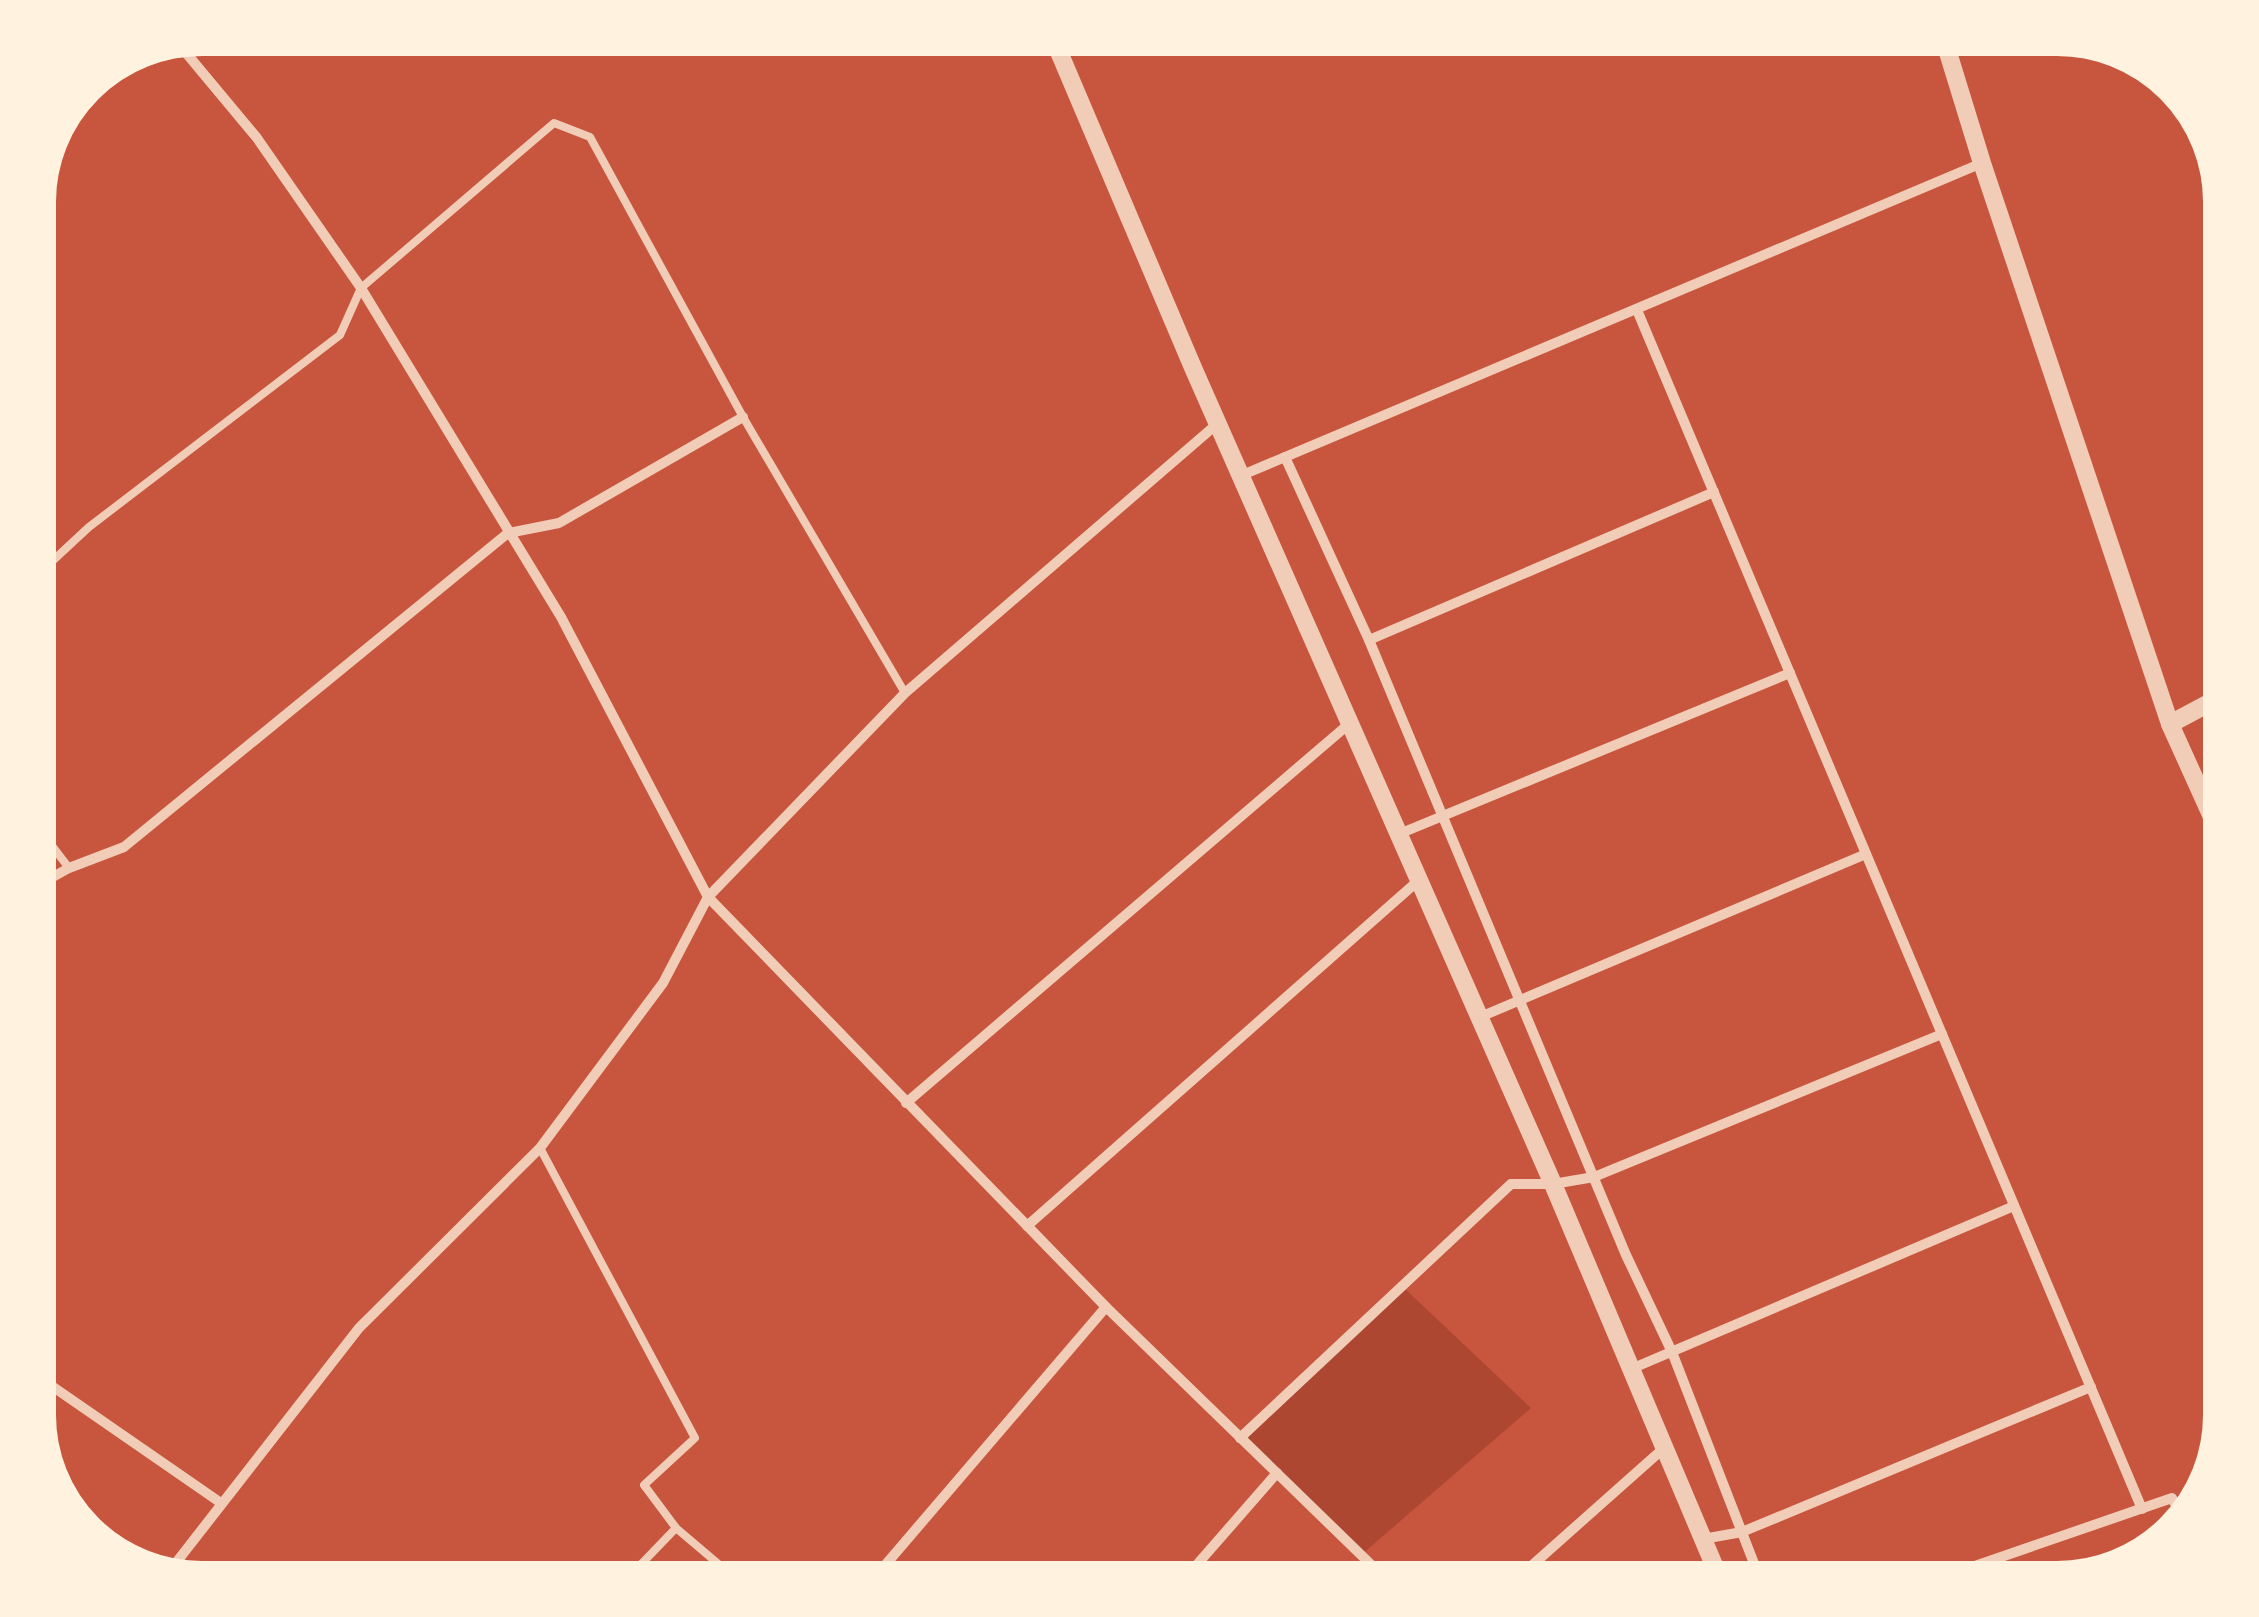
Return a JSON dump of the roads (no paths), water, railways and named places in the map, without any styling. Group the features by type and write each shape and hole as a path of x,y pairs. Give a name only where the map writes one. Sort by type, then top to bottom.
{"street":[{"path":"1059,50 1217,424 1553,1184 1715,1567"},
{"path":"1947,50 2170,724 2209,810"},
{"path":"184,51 257,138 361,288 561,617 708,897 1106,1307 1374,1567"},
{"path":"1240,476 1982,163"},
{"path":"1637,310 2142,1508"},
{"path":"50,879 124,847 508,534 559,523 743,417"},
{"path":"175,1564 359,1328 540,1148 663,982 708,897 905,693 1217,424"},
{"path":"1285,457 1369,640 1594,1177 1672,1352 1755,1567"},
{"path":"1369,640 1714,492"},
{"path":"1399,834 1790,673"},
{"path":"2170,724 2209,703"},
{"path":"906,1102 1350,723"},
{"path":"1480,1017 1866,854"},
{"path":"1026,1226 1419,880"},
{"path":"1240,1438 1511,1184 1553,1184 1594,1177 1942,1034"},
{"path":"1632,1369 2014,1206"},
{"path":"884,1567 1106,1307"},
{"path":"50,1385 221,1504"},
{"path":"1703,1539 1742,1532 2091,1387"},
{"path":"1530,1567 1665,1448"},
{"path":"1195,1567 1277,1473"},
{"path":"1969,1567 2172,1498 2178,1509"}],"lane":[{"path":"50,563 89,527 340,336 361,288 554,123 590,137 743,417 905,693"},
{"path":"50,843 70,868"},
{"path":"540,1148 695,1438 644,1484 676,1528 722,1567"},
{"path":"638,1567 676,1528"}]}
